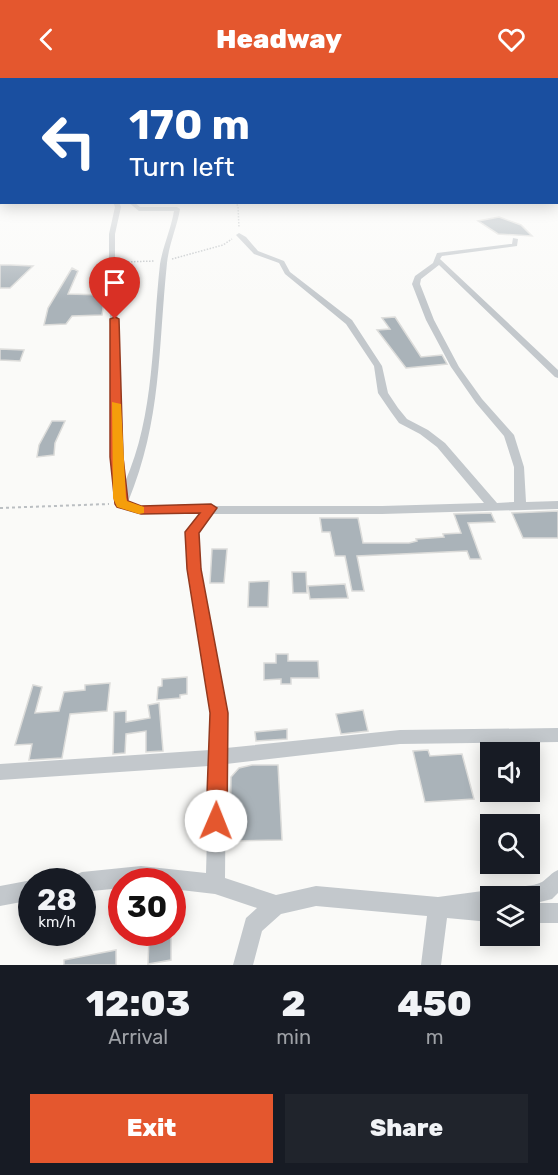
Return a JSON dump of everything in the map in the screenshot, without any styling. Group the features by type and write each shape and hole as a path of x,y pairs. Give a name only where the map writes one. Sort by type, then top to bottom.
{"street":[{"path":"116,217 112,234 112,262 117,457 121,504"},
{"path":"121,504 138,465 148,418 159,342 164,261 175,217"},
{"path":"239,235 248,240 253,250 282,262 287,273 349,322 378,366 383,393 402,421 424,432 441,446 494,507"},
{"path":"515,239 515,245 510,246 440,254 436,264 418,278 416,284 430,320 455,367 479,401 509,435 519,467 520,506"},
{"path":"437,259 558,375"},
{"path":"121,504 141,510 211,508 360,510 558,505"},
{"path":"211,508 192,532 194,569 219,713 215,884"},
{"path":"0,772 218,757 400,737 558,735"},
{"path":"96,881 141,876 215,884 276,905"},
{"path":"540,893 545,892 558,880"},
{"path":"0,896 18,893"},
{"path":"243,965 253,926 276,905 316,896 480,911"},
{"path":"438,907 480,901"},
{"path":"431,965 438,907"},
{"path":"540,913 558,913"}],"path":[{"path":"112,262 164,261 223,245 239,235 238,217"},
{"path":"0,508 121,504"}],"building":[{"path":"500,217 521,225 532,236 498,234 478,221"},
{"path":"0,265 33,266 10,288 0,288"},
{"path":"72,268 78,271 68,294 105,295 102,315 72,316 66,324 44,325 48,308"},
{"path":"395,317 421,357 442,355 447,364 406,368 377,330 390,329 382,318"},
{"path":"0,349 24,350 20,361 0,360"},
{"path":"52,421 65,421 55,443 54,455 37,457 39,445"},
{"path":"558,511 558,538 523,538 512,513"},
{"path":"491,513 495,522 468,523 481,559 470,559 467,551 357,556 364,591 352,591 345,556 335,556 330,532 322,532 320,518 358,518 363,543 409,543 417,541 416,539 461,533 454,514"},
{"path":"212,549 227,549 224,583 210,583"},
{"path":"292,572 306,572 307,593 293,593"},
{"path":"269,581 268,607 248,607 249,582"},
{"path":"345,584 348,598 310,599 308,586"},
{"path":"276,654 288,654 288,661 318,661 319,678 291,678 291,684 281,684 281,679 264,680 264,663 276,663"},
{"path":"187,677 187,694 180,695 180,698 157,700 158,687 162,686 162,679"},
{"path":"110,683 107,711 70,714 62,758 29,760 32,744 15,745 33,685 42,687 35,713 59,711 64,692 85,690 85,685"},
{"path":"159,703 163,751 146,752 146,731 126,734 125,753 113,754 114,712 126,711 126,722 150,718 148,705"},
{"path":"363,710 368,731 341,734 336,714"},
{"path":"287,729 287,739 256,741 255,732"},
{"path":"428,750 430,756 462,754 474,799 425,802 413,751"},
{"path":"252,765 278,765 282,840 230,841 231,777 239,768"},
{"path":"149,946 171,946 171,960 148,964"},
{"path":"116,950 116,965 64,965 64,960"}],"slow traffic":[{"path":"116,404 119,498 121,504 139,510"}],"route":[{"path":"115,319 117,457 121,504 141,510 211,508 192,532 194,569 219,713 216,821"}]}
